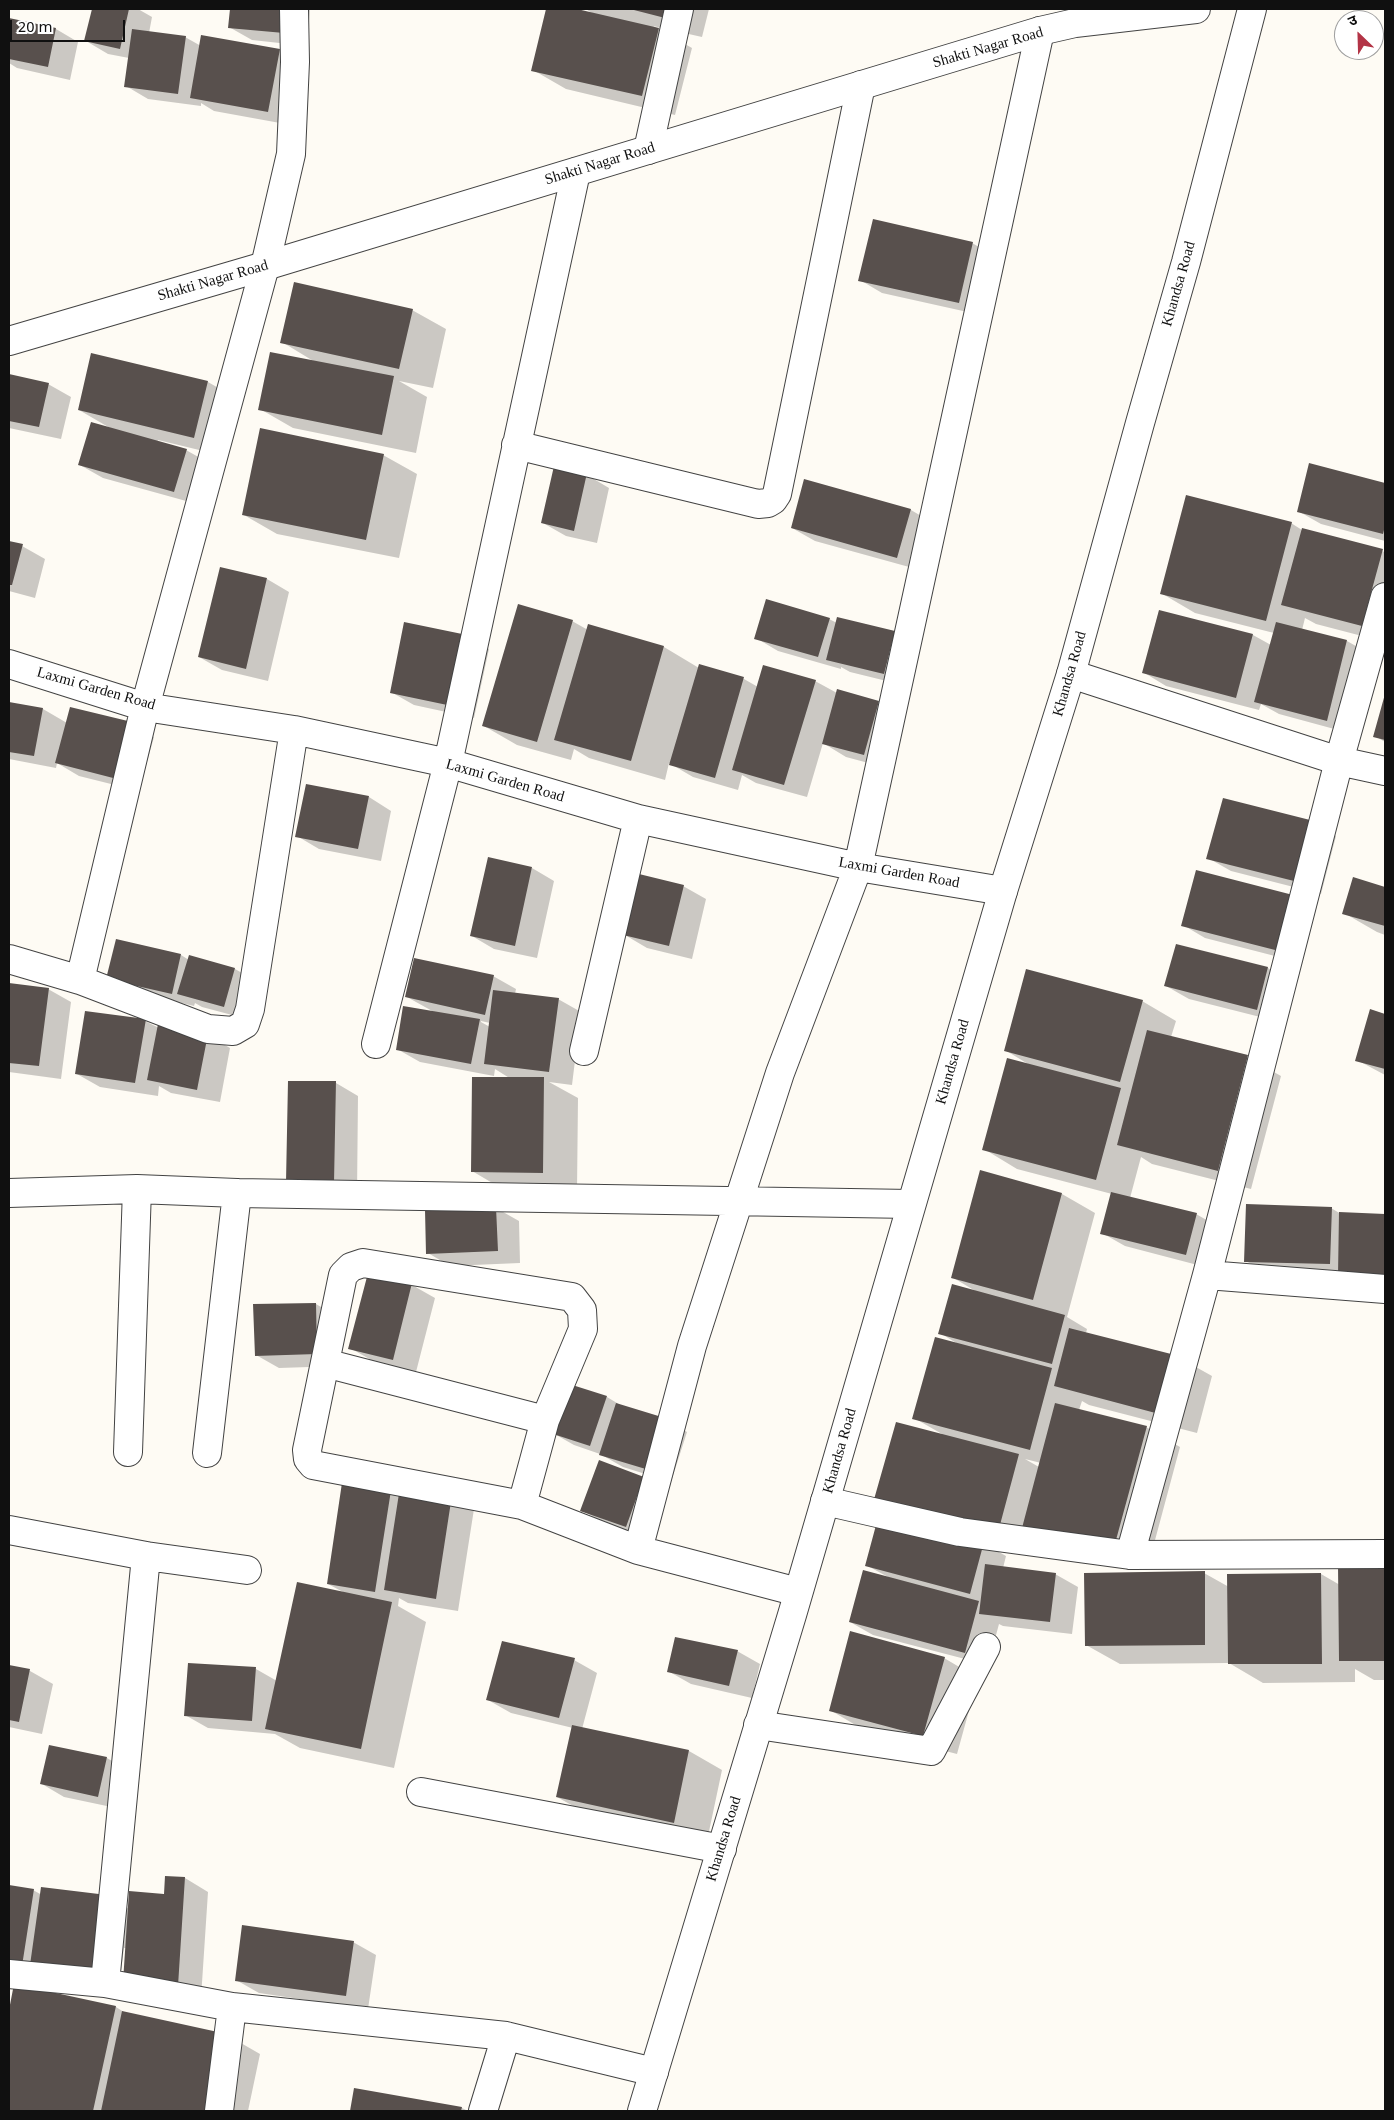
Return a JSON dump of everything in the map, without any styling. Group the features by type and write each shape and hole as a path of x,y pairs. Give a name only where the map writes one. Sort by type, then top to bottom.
{"street":[{"path":"80,980 145,706 265,266 292,154 295,62 294,9"},
{"path":"648,150 679,9"},
{"name":"Shakti Nagar Road","path":"9,341 265,266 1040,32 1075,16 1196,9"},
{"name":"Khandsa Road","path":"642,2111 825,1501 1003,891 1071,674 1186,262 1252,9"},
{"path":"638,1550 692,1346 780,1073 858,867 1040,32"},
{"path":"516,445 758,504 768,503 773,500 777,494 861,85"},
{"path":"376,1044 448,763 576,172"},
{"path":"1130,1555 1207,1275 1338,761 1385,597"},
{"name":"Laxmi Garden Road","path":"9,664 145,706 294,730 448,763 638,819 858,867 1003,891"},
{"path":"1071,674 1338,761 1385,771"},
{"path":"9,958 80,980 208,1029 233,1031 245,1024 250,1009 294,730"},
{"path":"584,1051 638,819"},
{"path":"9,1193 138,1189 912,1204"},
{"path":"128,1452 138,1189"},
{"path":"207,1453 237,1192"},
{"path":"522,1505 545,1420 583,1328 582,1310 572,1297 363,1263 351,1268 343,1275 307,1450 308,1459 313,1465 522,1505 638,1550 798,1592"},
{"path":"1207,1275 1385,1289"},
{"path":"325,1363 545,1420"},
{"path":"825,1501 960,1532 1130,1555 1385,1554"},
{"path":"9,1530 146,1556 247,1570"},
{"path":"105,1983 146,1556"},
{"path":"758,1725 931,1751 986,1647"},
{"path":"421,1792 722,1849"},
{"path":"9,1974 105,1983 232,2007 506,2036 654,2072"},
{"path":"219,2111 232,2007"},
{"path":"483,2111 506,2036"}],"building":[{"path":"92,9 129,9 120,49 84,41"},
{"path":"230,9 287,9 284,33 228,28"},
{"path":"546,9 577,9 659,28 642,96 531,71"},
{"path":"630,9 671,9 669,19"},
{"path":"9,18 56,28 48,67 9,59"},
{"path":"132,29 186,36 178,94 124,87"},
{"path":"201,35 280,49 268,112 190,98"},
{"path":"873,219 973,242 959,303 858,281"},
{"path":"294,282 413,309 399,369 280,343"},
{"path":"270,352 394,376 382,435 258,410"},
{"path":"91,353 208,381 194,438 78,410"},
{"path":"9,374 49,383 39,427 9,421"},
{"path":"91,422 187,449 174,492 78,465"},
{"path":"260,428 384,454 366,540 242,515"},
{"path":"1309,463 1385,483 1385,526 1383,534 1297,512"},
{"path":"554,466 587,473 574,531 541,523"},
{"path":"804,479 911,509 897,558 791,528"},
{"path":"1186,495 1292,522 1266,621 1160,594"},
{"path":"1302,528 1383,549 1362,626 1281,605"},
{"path":"9,541 23,544 12,585 9,585"},
{"path":"220,567 267,578 246,669 198,657"},
{"path":"766,599 830,618 818,657 754,639"},
{"path":"518,604 573,620 537,742 482,726"},
{"path":"1159,610 1253,634 1236,698 1142,673"},
{"path":"837,617 895,631 884,674 826,660"},
{"path":"404,622 467,635 452,706 390,693"},
{"path":"1276,622 1347,640 1327,721 1254,702"},
{"path":"588,624 664,646 631,761 554,740"},
{"path":"699,664 744,677 715,778 669,765"},
{"path":"763,665 816,680 784,785 732,770"},
{"path":"837,689 879,701 864,755 822,744"},
{"path":"1385,694 1385,740 1373,737"},
{"path":"9,702 43,708 34,756 9,752"},
{"path":"70,707 132,722 117,779 55,763"},
{"path":"306,784 369,796 358,849 295,837"},
{"path":"1223,798 1314,821 1298,882 1206,859"},
{"path":"488,857 532,867 515,946 470,936"},
{"path":"1196,870 1293,895 1279,951 1181,926"},
{"path":"639,874 684,885 669,946 623,935"},
{"path":"1353,877 1385,887 1385,926 1342,914"},
{"path":"116,939 181,954 172,994 106,979"},
{"path":"1176,944 1268,967 1257,1010 1164,986"},
{"path":"189,955 235,968 224,1007 177,994"},
{"path":"414,958 494,975 485,1015 405,997"},
{"path":"1026,969 1143,1000 1120,1082 1004,1051"},
{"path":"9,983 49,988 39,1066 9,1063"},
{"path":"493,990 559,998 549,1072 484,1064"},
{"path":"403,1006 480,1019 471,1064 396,1050"},
{"path":"1370,1009 1385,1014 1385,1069 1355,1061"},
{"path":"85,1011 146,1019 135,1083 75,1074"},
{"path":"158,1024 208,1034 197,1090 147,1080"},
{"path":"1147,1030 1248,1055 1218,1171 1117,1145"},
{"path":"1007,1058 1121,1088 1096,1180 982,1150"},
{"path":"472,1077 544,1077 543,1173 471,1172"},
{"path":"288,1081 336,1081 334,1183 286,1182"},
{"path":"980,1170 1062,1193 1033,1300 951,1278"},
{"path":"1111,1192 1197,1213 1186,1255 1100,1234"},
{"path":"1246,1204 1332,1207 1330,1264 1244,1262"},
{"path":"496,1207 498,1251 426,1254 425,1210"},
{"path":"1339,1212 1385,1214 1385,1277 1338,1275"},
{"path":"368,1273 412,1283 393,1360 348,1349"},
{"path":"952,1284 1065,1315 1052,1364 938,1334"},
{"path":"316,1303 317,1354 255,1356 253,1304"},
{"path":"1069,1328 1179,1356 1163,1415 1054,1386"},
{"path":"935,1337 1052,1368 1030,1450 912,1419"},
{"path":"566,1383 607,1396 590,1446 550,1433"},
{"path":"616,1403 665,1418 649,1470 599,1455"},
{"path":"1055,1403 1147,1426 1113,1551 1022,1528"},
{"path":"896,1422 1019,1454 997,1536 873,1503"},
{"path":"599,1460 644,1477 626,1527 580,1511"},
{"path":"343,1476 392,1484 375,1592 327,1584"},
{"path":"400,1487 452,1495 436,1599 384,1590"},
{"path":"879,1514 984,1542 970,1594 865,1566"},
{"path":"985,1564 1056,1573 1050,1622 979,1614"},
{"path":"1338,1565 1385,1565 1385,1661 1339,1661"},
{"path":"863,1570 979,1601 965,1653 849,1622"},
{"path":"1205,1571 1205,1645 1085,1646 1084,1573"},
{"path":"1321,1573 1322,1664 1228,1664 1227,1574"},
{"path":"297,1582 392,1602 361,1749 265,1729"},
{"path":"850,1631 945,1657 923,1736 829,1711"},
{"path":"675,1637 738,1650 729,1686 667,1672"},
{"path":"502,1641 575,1658 559,1718 486,1700"},
{"path":"188,1663 256,1667 252,1721 184,1716"},
{"path":"9,1665 30,1669 19,1722 9,1720"},
{"path":"572,1725 689,1750 674,1823 556,1797"},
{"path":"49,1745 107,1757 98,1797 40,1784"},
{"path":"165,1876 185,1877 178,1986 123,1982 129,1891 164,1894"},
{"path":"9,1885 34,1889 22,1966 9,1964"},
{"path":"41,1887 107,1895 96,1974 30,1965"},
{"path":"242,1925 354,1941 346,1996 235,1981"},
{"path":"14,1984 116,2006 93,2111 9,2111 9,2010"},
{"path":"122,2011 227,2034 211,2111 101,2111"},
{"path":"354,2088 462,2107 461,2111 350,2111"}]}
